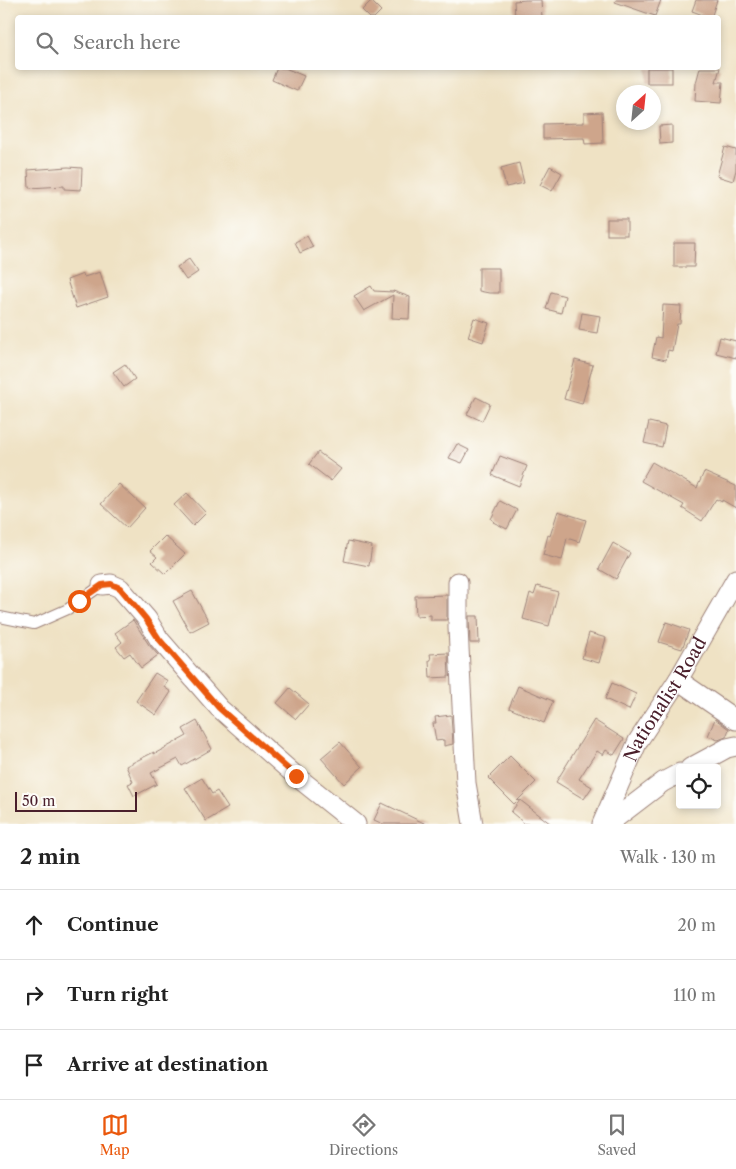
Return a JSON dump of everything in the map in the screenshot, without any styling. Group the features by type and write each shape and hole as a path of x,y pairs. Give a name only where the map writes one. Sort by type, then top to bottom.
{"street":[{"name":"Nationalist Road","path":"602,824 638,741 678,680 736,579"},
{"path":"458,582 458,628 466,782 473,824"},
{"path":"102,585 111,584 120,588 146,619 159,639 219,708 296,776 356,824"},
{"path":"678,680 736,720"},
{"path":"697,764 727,748 736,746"},
{"path":"608,824 663,782 676,775"}],"lane":[{"path":"0,617 34,624 68,609 102,585"}],"building":[{"path":"541,0 542,15 515,15 514,1"},
{"path":"616,0 661,0 655,15 615,2"},
{"path":"696,0 717,0 712,15 703,15 692,11"},
{"path":"371,1 381,11 377,15 367,15 362,10"},
{"path":"276,70 290,70 304,76 297,91 272,80"},
{"path":"647,70 672,70 672,83 647,83"},
{"path":"699,70 719,70 716,82 723,82 721,103 695,101 696,83"},
{"path":"602,112 603,143 585,144 584,138 543,139 543,124 584,123 584,113"},
{"path":"672,125 672,143 660,144 659,130 661,130 661,126"},
{"path":"725,147 736,150 736,170 733,181 717,176"},
{"path":"519,163 524,183 506,187 501,168"},
{"path":"550,166 562,173 552,191 540,185"},
{"path":"68,167 82,168 81,190 64,189 64,186 29,188 28,170"},
{"path":"607,219 627,219 627,235 607,235"},
{"path":"307,236 313,247 300,253 295,242"},
{"path":"674,243 695,243 694,267 674,267"},
{"path":"189,259 198,272 186,280 177,267"},
{"path":"479,268 499,268 499,293 479,291"},
{"path":"100,272 108,297 76,308 67,280 83,274 84,277"},
{"path":"371,286 374,291 393,291 410,297 409,319 392,318 393,295 364,311 354,296"},
{"path":"551,292 565,296 561,313 546,309"},
{"path":"663,305 681,306 680,324 677,324 672,351 668,350 666,360 652,357 656,337 661,338"},
{"path":"582,313 600,316 597,333 579,330"},
{"path":"474,318 489,323 483,342 468,337"},
{"path":"720,337 736,341 736,358 716,353"},
{"path":"575,360 593,365 582,404 564,399"},
{"path":"125,364 135,379 124,387 113,372"},
{"path":"476,397 490,404 482,421 467,414"},
{"path":"649,422 666,426 662,447 644,443"},
{"path":"457,444 469,450 462,463 449,458"},
{"path":"318,452 341,469 331,481 309,464"},
{"path":"500,456 527,466 519,486 492,475"},
{"path":"652,462 697,488 704,472 736,486 736,508 722,500 722,502 716,499 702,521 682,508 684,505 641,481"},
{"path":"119,484 145,508 127,528 101,504"},
{"path":"187,493 206,513 193,526 174,505"},
{"path":"500,501 517,510 507,529 491,519"},
{"path":"558,511 586,520 579,542 567,538 562,560 543,555 548,535 550,536"},
{"path":"165,536 185,554 165,574 152,562 157,557 150,551"},
{"path":"348,541 372,546 369,566 344,561"},
{"path":"613,543 630,553 616,579 599,569"},
{"path":"537,586 558,592 549,626 523,619 530,593 534,595"},
{"path":"192,591 209,622 190,632 173,601"},
{"path":"447,595 447,620 431,620 431,615 416,616 415,596"},
{"path":"469,616 478,616 479,643 470,643"},
{"path":"133,620 149,645 158,655 141,668 130,653 124,657 116,647 122,642 115,633"},
{"path":"666,622 689,630 682,649 659,642"},
{"path":"589,633 606,638 599,663 582,658"},
{"path":"448,653 449,677 430,678 430,654"},
{"path":"155,673 168,681 164,687 171,692 156,715 136,701"},
{"path":"612,683 636,694 629,710 605,699"},
{"path":"518,686 553,701 544,723 509,708"},
{"path":"290,688 309,704 296,719 277,703"},
{"path":"451,715 453,744 444,746 444,740 436,741 433,723 436,723 435,717"},
{"path":"715,719 729,729 726,737 718,740 708,736"},
{"path":"594,720 624,739 614,755 606,750 603,755 597,751 579,779 592,787 584,799 556,782"},
{"path":"197,721 212,749 182,766 178,759 151,773 157,784 134,796 128,784 133,782 126,766 154,752 154,754 187,736 183,729"},
{"path":"340,742 362,767 344,784 321,758"},
{"path":"510,756 536,782 514,804 488,778"},
{"path":"202,778 212,794 217,791 228,808 206,821 185,788"},
{"path":"520,800 551,824 525,824 511,812"},
{"path":"382,803 426,824 383,824 374,820"}],"route":[{"path":"79,601 102,585 111,584 120,588 146,619 159,639 219,708 296,776"}]}
